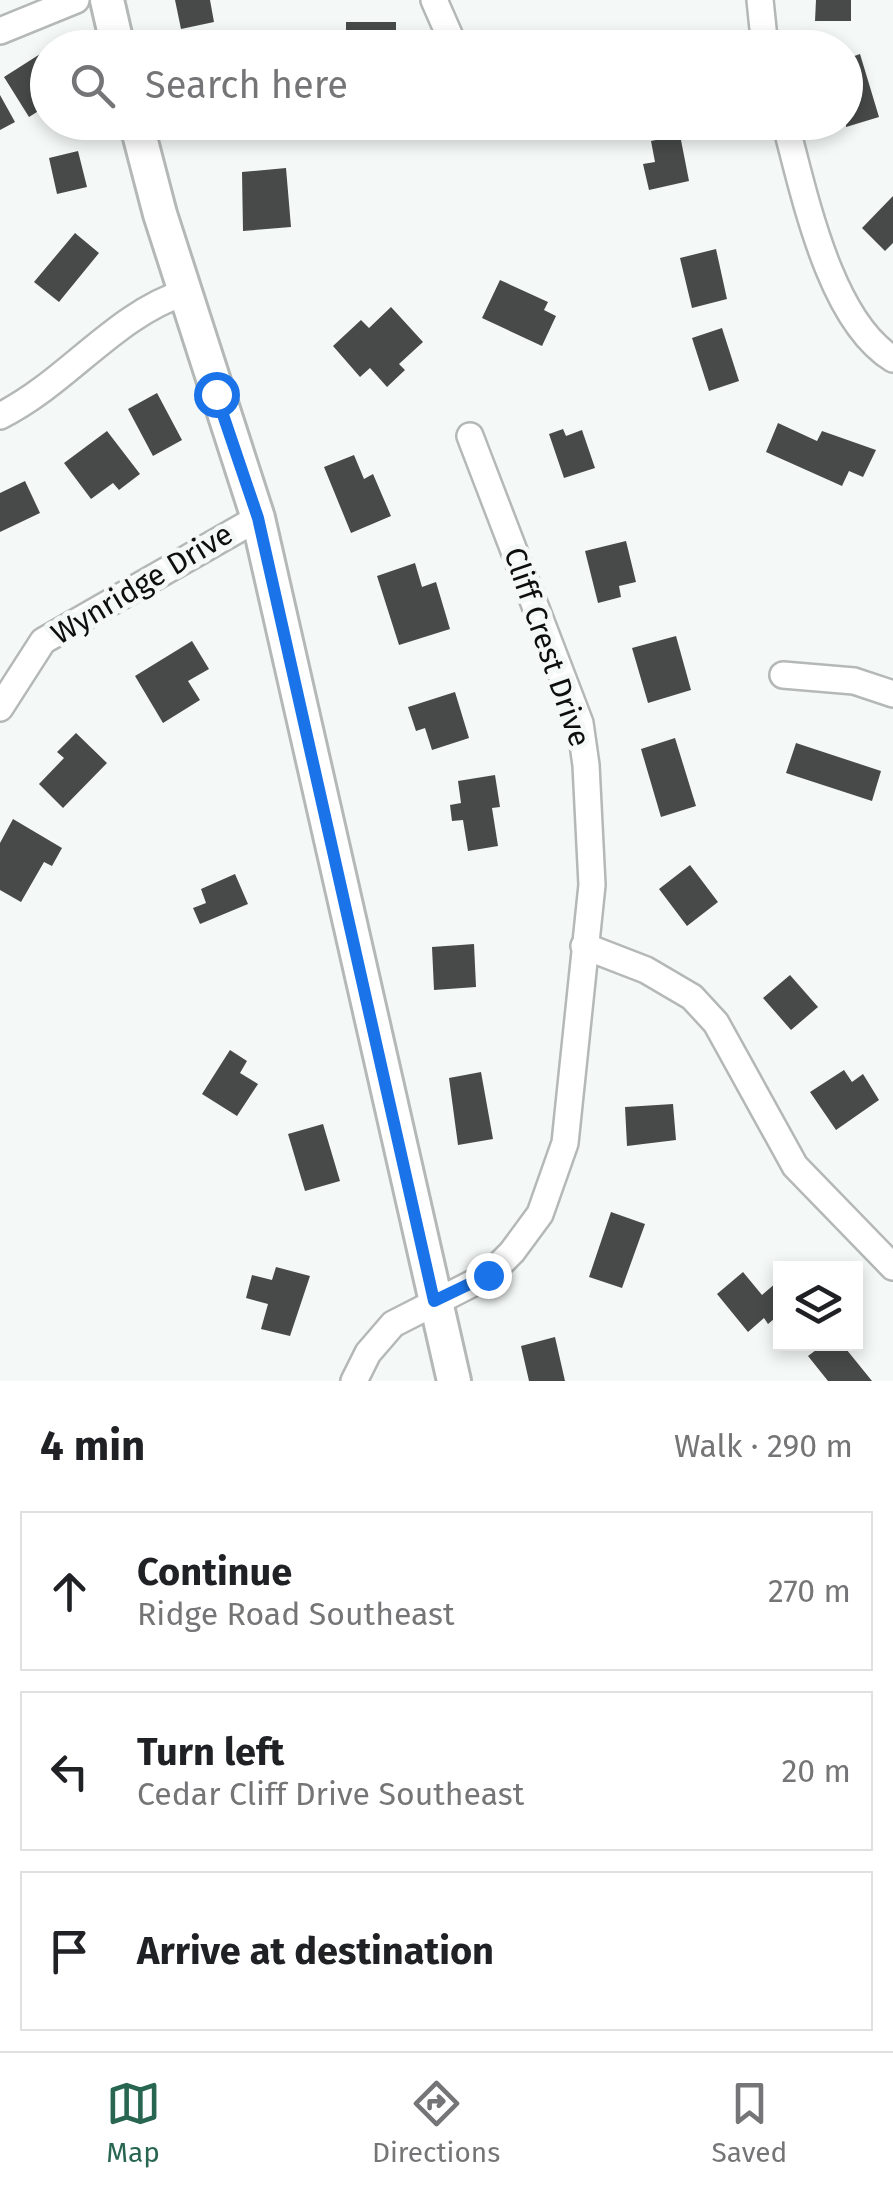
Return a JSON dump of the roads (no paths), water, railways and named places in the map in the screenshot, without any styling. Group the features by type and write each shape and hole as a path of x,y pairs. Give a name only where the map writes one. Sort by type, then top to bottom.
{"street":[{"path":"0,31 76,0"},
{"path":"107,0 114,30"},
{"path":"434,0 447,30"},
{"path":"760,0 763,30"},
{"path":"141,140 258,518 454,1381"},
{"path":"791,140 813,224 854,321 872,346 893,359"},
{"path":"0,416 57,380 130,319 156,302 186,292"},
{"name":"Cliff Crest Drive","path":"354,1381 379,1338 393,1324 488,1275 540,1214 565,1142 592,885 586,765 580,722 470,436"},
{"name":"Wynridge Drive","path":"0,708 43,641 258,518"},
{"path":"782,675 854,681 893,694"},
{"path":"584,946 646,970 704,1010 716,1023 795,1166 893,1267"}]}
